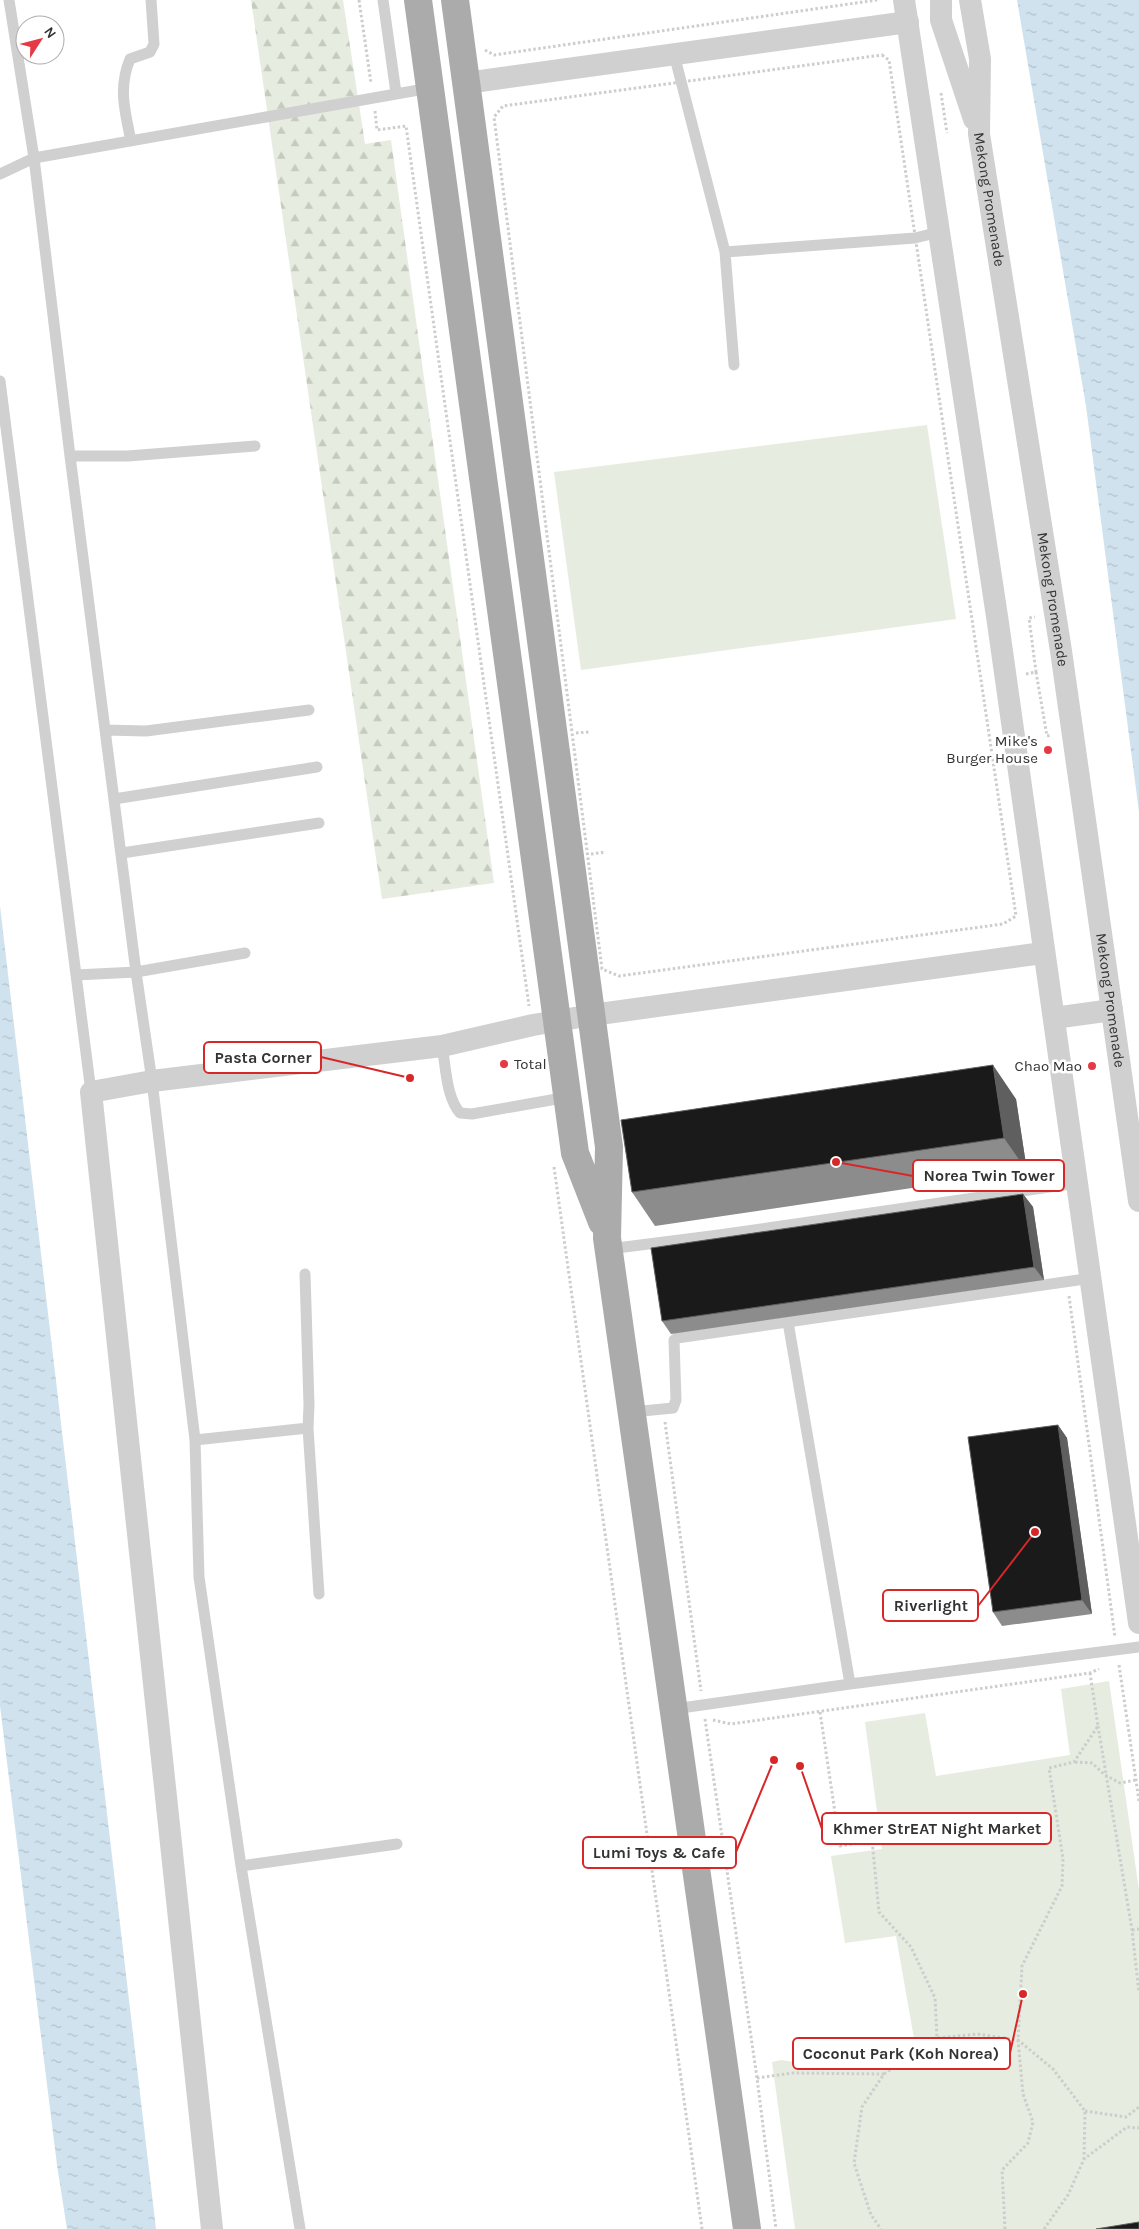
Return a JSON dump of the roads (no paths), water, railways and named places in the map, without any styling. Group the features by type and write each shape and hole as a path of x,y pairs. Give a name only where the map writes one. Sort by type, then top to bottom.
{"main road":[{"path":"418,0 576,1153 608,1243"},
{"path":"455,0 609,1147 608,1243 747,2229"}],"street":[{"path":"941,0 941,20 979,134"},
{"name":"Mekong Promenade","path":"970,0 980,59 979,134 1061,651 1139,1201"},
{"path":"466,83 674,54 906,11 998,623 1043,953 1092,1278 1139,1623"},
{"path":"212,2229 91,1092 152,1081 442,1046 532,1025 592,1015 1043,953"},
{"path":"1054,1018 1112,1010"}],"lane":[{"path":"9,0 34,158 105,730 152,1081 195,1440 199,1577 241,1866 300,2229"},
{"path":"131,141 122,94 126,69 130,59 150,52 154,44 151,0"},
{"path":"383,0 396,93"},
{"path":"674,54 724,252 734,365"},
{"path":"0,174 34,158 430,88"},
{"path":"724,252 915,238 939,232"},
{"path":"0,381 91,1092"},
{"path":"70,456 128,456 255,446"},
{"path":"105,730 146,731 310,710"},
{"path":"114,799 317,767"},
{"path":"122,852 319,823"},
{"path":"76,975 136,972 245,953"},
{"path":"442,1046 455,1107 460,1113 472,1114 568,1097"},
{"path":"608,1243 719,1236 1077,1183"},
{"path":"305,1274 308,1428 319,1594"},
{"path":"632,1412 673,1408 676,1400 674,1340 677,1338 1092,1278"},
{"path":"788,1322 850,1684"},
{"path":"195,1440 308,1428"},
{"path":"674,1709 850,1684 1139,1647"},
{"path":"241,1866 398,1844"}],"water":[{"path":"1017,0 1139,0 1139,812 1086,406"},
{"path":"0,906 156,2229 67,2229 57,2165 0,1706"}],"place":[{"name":"Mike's Burger House","path":"1048,750"},
{"name":"Total","path":"504,1064"},
{"name":"Chao Mao","path":"1092,1066"},
{"name":"Pasta Corner","path":"410,1078"},
{"name":"Norea Twin Tower","path":"836,1162"},
{"name":"Riverlight","path":"1035,1532"},
{"name":"Lumi Toys & Cafe","path":"774,1760"},
{"name":"Khmer StrEAT Night Market","path":"800,1766"},
{"name":"Coconut Park (Koh Norea)","path":"1023,1994"}]}
